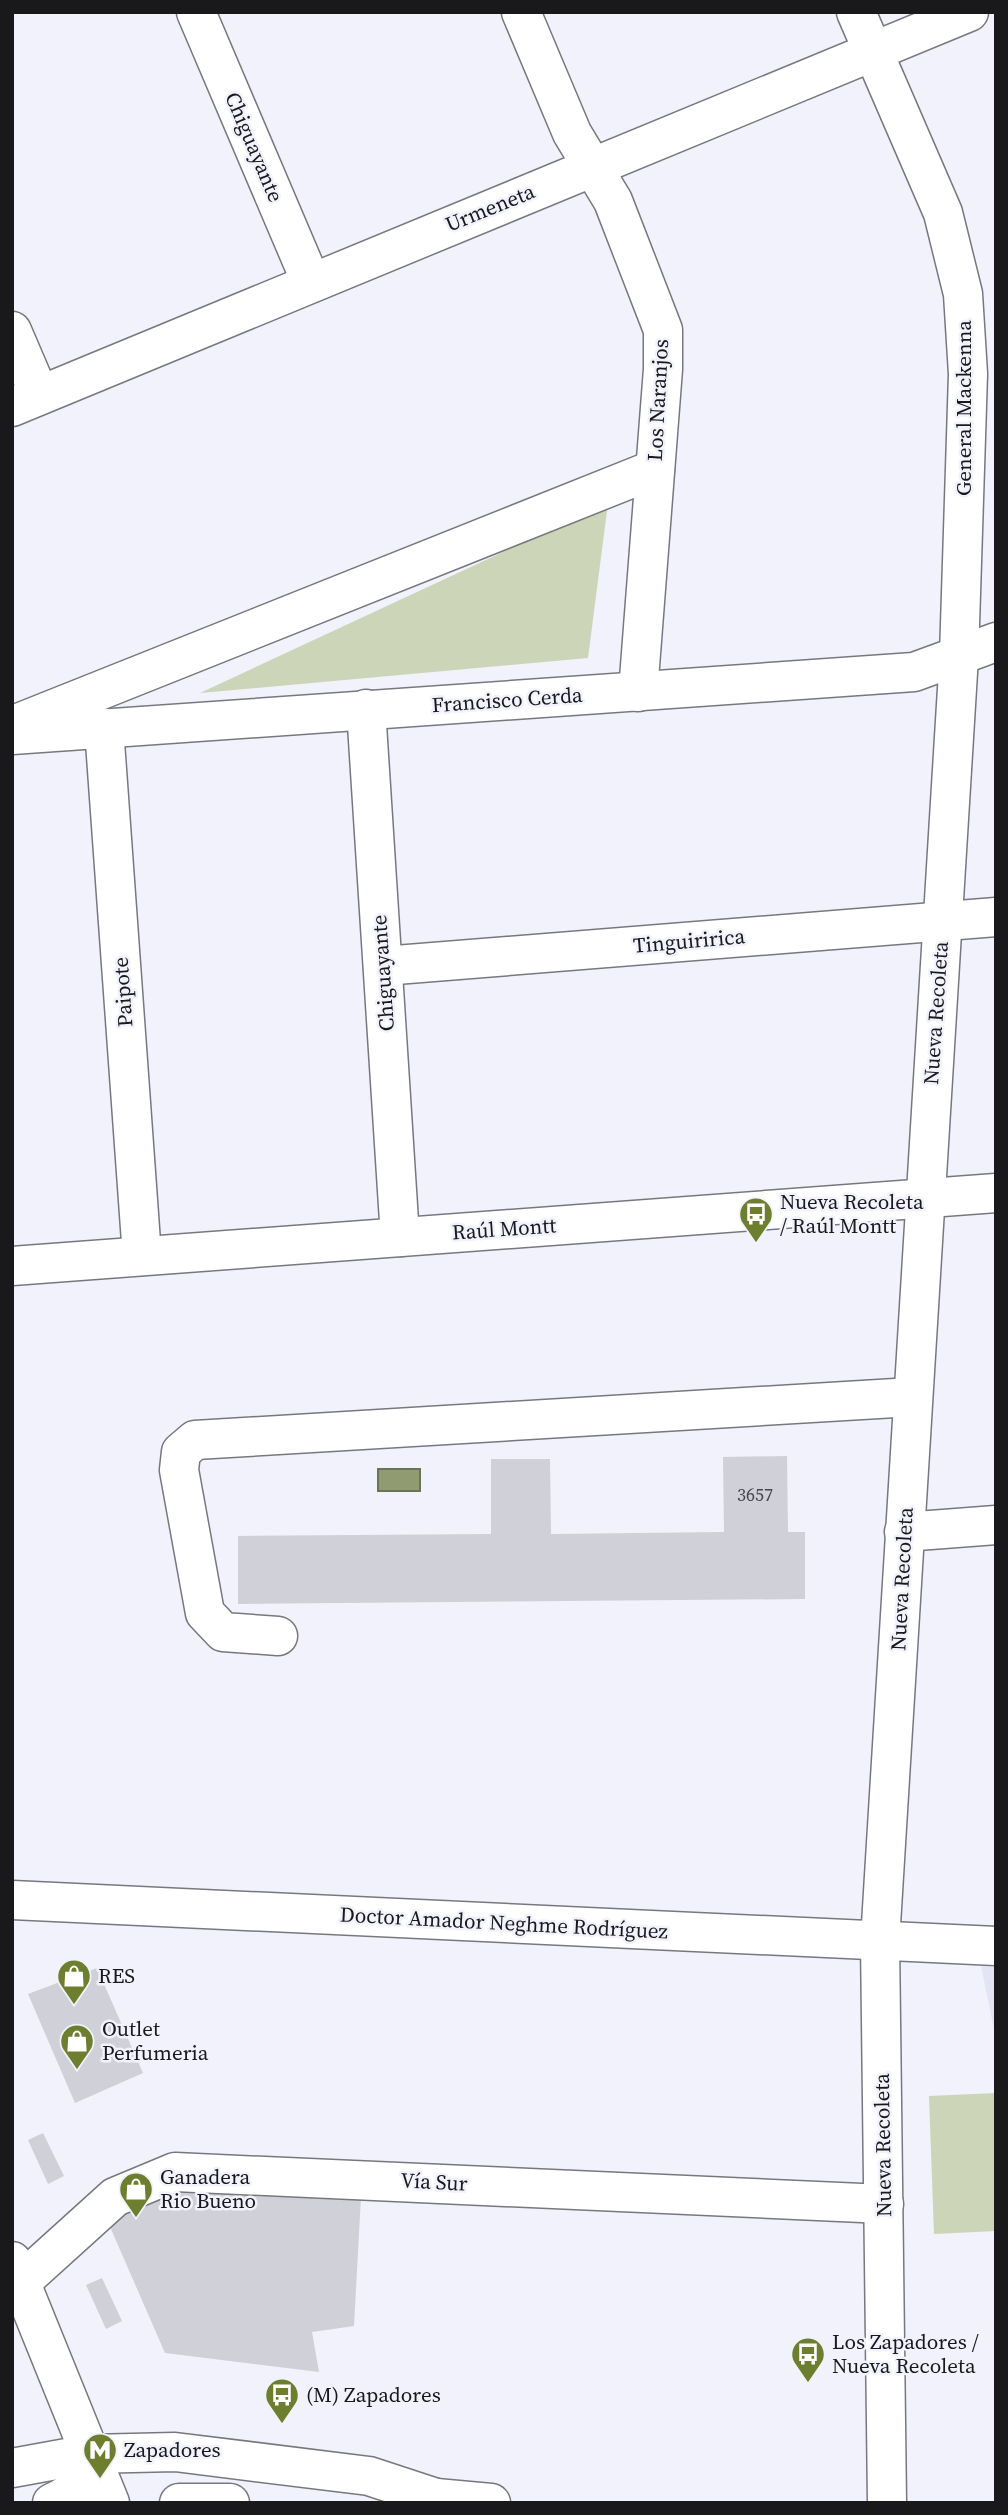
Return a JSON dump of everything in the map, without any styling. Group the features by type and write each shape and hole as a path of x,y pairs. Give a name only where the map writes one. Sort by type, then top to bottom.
{"street":[{"name":"Chiguayante","path":"196,12 311,282"},
{"name":"Los Naranjos","path":"521,12 572,132 613,201 663,330 663,369 638,692"},
{"name":"General Mackenna","path":"856,12 943,213 963,294 981,329 959,656"},
{"name":"Urmeneta","path":"25,400 970,12"},
{"path":"12,331 25,400"},
{"path":"12,726 655,469"},
{"name":"Francisco Cerda","path":"12,735 914,673 996,642"},
{"name":"Nueva Recoleta","path":"887,2503 880,1941 959,656"},
{"name":"Chiguayante","path":"366,709 400,1237"},
{"name":"Paipote","path":"104,728 142,1256"},
{"name":"Tinguiririca","path":"383,966 996,917"},
{"name":"Raúl Montt","path":"12,1266 996,1193"},
{"path":"278,1636 223,1632 205,1613 178,1470 181,1452 195,1440 912,1397"},
{"path":"904,1532 996,1525"},
{"name":"Doctor Amador Neghme Rodríguez","path":"12,1900 996,1946"},
{"name":"Vía Sur","path":"17,2271 116,2197 175,2172 884,2204"},
{"path":"17,2271 110,2503"},
{"path":"12,2468 89,2454 134,2451 205,2455 369,2476 436,2498"},
{"path":"52,2503 68,2496 81,2483 89,2454"},
{"path":"110,2503 120,2485 139,2471 205,2455"},
{"path":"379,2503 436,2498 491,2503"},
{"path":"179,2503 230,2503"}],"shaded area":[{"path":"608,503 588,658 200,693"},
{"path":"378,1469 420,1469 420,1491 378,1491"},
{"path":"981,1966 996,1967 996,2039"},
{"path":"996,2093 996,2231 934,2234 929,2096"}],"building":[{"path":"787,1456 788,1532 805,1532 805,1599 238,1604 238,1536 491,1534 491,1459 550,1459 551,1534 724,1532 723,1457"},
{"path":"97,1968 143,2073 75,2103 28,1994"},
{"path":"43,2133 64,2176 48,2184 28,2140"},
{"path":"175,2182 361,2197 354,2326 312,2332 319,2372 165,2353 104,2213"},
{"path":"102,2278 122,2321 106,2329 86,2285"}],"place":[{"name":"Nueva Recoleta / Raúl Montt","path":"756,1244"},
{"name":"RES","path":"74,2006"},
{"name":"Outlet Perfumeria","path":"77,2071"},
{"name":"Ganadera Rio Bueno","path":"136,2219"},
{"name":"Los Zapadores / Nueva Recoleta","path":"808,2384"},
{"name":"(M) Zapadores","path":"282,2425"},
{"name":"Zapadores","path":"100,2480"}]}
